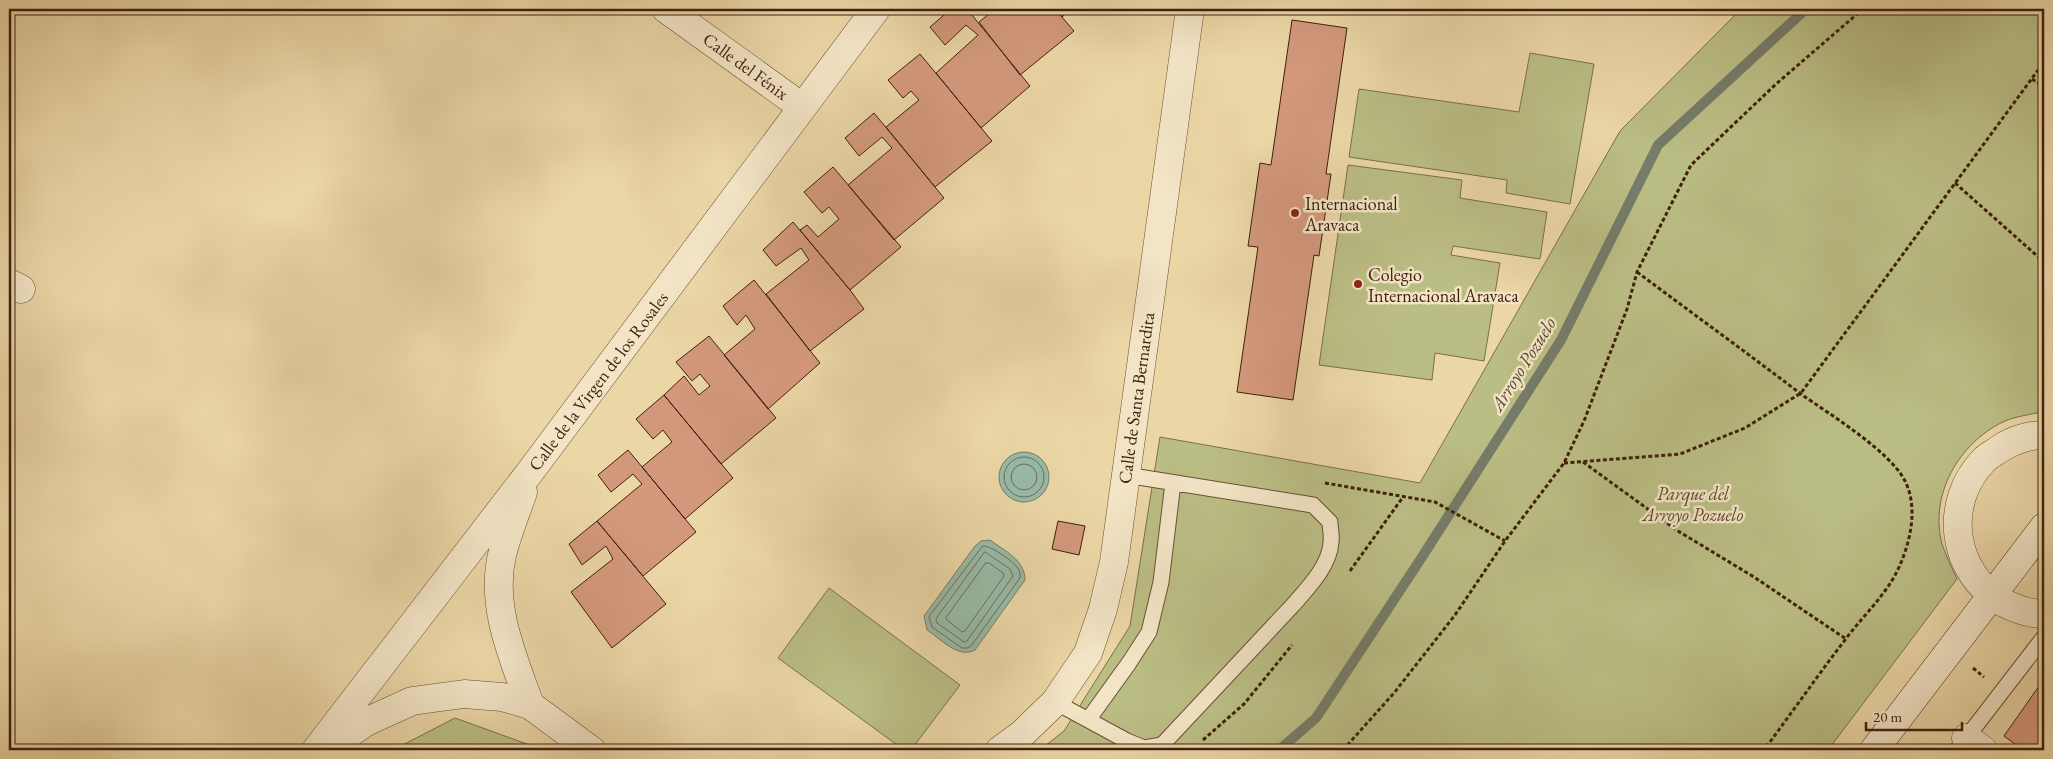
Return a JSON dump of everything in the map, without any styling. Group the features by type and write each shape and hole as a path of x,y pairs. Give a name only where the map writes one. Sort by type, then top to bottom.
{"street":[{"name":"Calle del Fénix","path":"666,9 802,107"},
{"name":"Calle de la Virgen de los Rosales","path":"316,750 530,472 876,9"},
{"name":"Calle de Santa Bernardita","path":"1000,750 1022,734 1054,702 1088,653 1103,609 1114,562 1190,9"},
{"path":"2044,434 2012,441 1986,458 1967,483 1957,513 1959,544 1970,572 1991,596 2013,608 2044,614"},
{"path":"530,472 502,555 499,592 503,622 530,705"},
{"path":"1874,750 2044,527"},
{"path":"325,750 366,722 412,700 464,694 502,697 530,705 591,750"}],"lane":[{"path":"1054,702 1127,741 1144,748 1162,745 1306,591 1328,558 1331,542 1330,522 1313,505 1126,475"},
{"path":"1088,720 1149,632 1161,582 1173,483"},
{"path":"1969,746 2003,690 2044,637"}],"path":[{"path":"1343,750 1394,693 1449,623 1505,541 1564,463 1584,421 1627,309 1637,272 1691,165 1776,84 1863,9"},
{"path":"2034,9 2044,17"},
{"path":"1564,463 1680,454 1745,428 1801,393 2044,62"},
{"path":"2032,79 2044,87"},
{"path":"1955,183 2044,262"},
{"path":"1637,272 1857,434 1896,466 1905,481 1913,512 1910,536 1901,563 1888,589 1846,639 1764,750"},
{"path":"1582,462 1678,530 1754,577 1846,639"},
{"path":"1435,502 1505,541"},
{"path":"1950,651 2003,690"}],"green space":[{"name":"Parque del Arroyo Pozuelo","path":"1741,9 2044,9 2044,411 2013,418 1987,431 1973,443 1951,472 1944,489 1940,507 1939,526 1942,544 1957,579 1828,750 1040,750 1064,731 1130,626 1160,437 1420,483 1620,131"},
{"path":"1530,53 1594,64 1570,204 1506,193 1507,180 1349,157 1359,89 1519,112"},
{"path":"1348,165 1462,180 1460,198 1547,212 1540,259 1453,246 1451,255 1500,263 1484,361 1435,353 1432,380 1319,365"},
{"path":"829,588 960,685 911,750 904,750 778,658"},
{"path":"455,718 538,748 542,750 393,750"}],"water":[{"path":"1024,452 1033,454 1044,463 1049,477 1047,486 1038,497 1024,502 1015,500 1004,491 999,477 1001,468 1010,457"},
{"path":"990,540 1018,561 1022,567 1025,580 975,650 962,652 950,647 927,630 924,616 975,546 981,541"}],"building":[{"path":"951,9 967,9 1030,86 981,128 936,73 978,35 966,25 945,45 930,27"},
{"path":"995,9 1055,9 1074,31 1020,75 979,22"},
{"path":"1055,9 1071,9 1062,17"},
{"path":"1292,20 1347,28 1326,174 1331,174 1319,256 1314,255 1293,400 1237,392 1258,247 1248,246 1260,163 1271,165"},
{"path":"920,54 992,141 935,187 886,127 919,100 911,91 903,98 888,80"},
{"path":"874,113 944,198 894,240 848,185 892,148 882,137 859,156 845,138"},
{"path":"833,167 901,247 850,290 800,230 807,225 818,237 839,219 829,207 822,213 804,192"},
{"path":"793,222 864,309 810,351 766,294 809,260 801,248 776,266 763,250"},
{"path":"754,280 820,363 768,409 724,355 755,329 746,315 737,325 723,306"},
{"path":"709,336 776,418 721,464 664,395 684,376 699,395 710,386 700,374 692,381 676,362"},
{"path":"664,395 733,478 685,519 642,467 672,442 663,430 653,439 636,419"},
{"path":"628,450 696,532 643,576 597,521 642,484 633,474 611,492 598,475"},
{"path":"597,521 666,604 612,648 571,592 613,559 606,546 582,565 569,544"},
{"path":"1058,521 1085,526 1079,555 1052,549"},
{"path":"2039,686 2044,690 2044,750 2023,750 2004,736"}],"waterway":[{"name":"Arroyo Pozuelo","path":"1279,750 1316,718 1561,340 1658,145 1806,9"}],"place":[{"name":"Internacional Aravaca","path":"1295,213"},
{"name":"Colegio Internacional Aravaca","path":"1358,284"}]}
